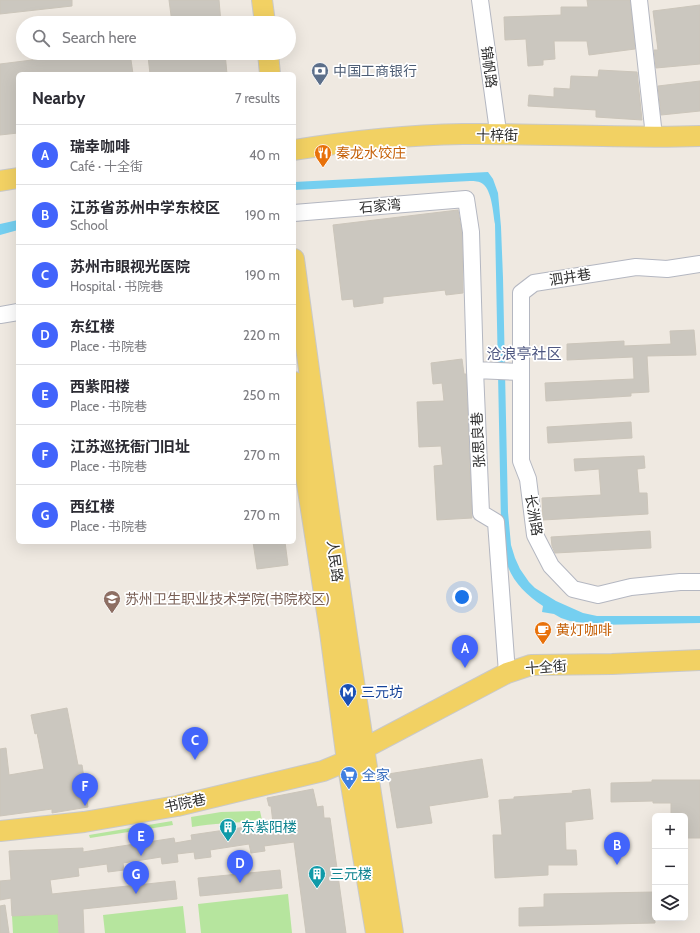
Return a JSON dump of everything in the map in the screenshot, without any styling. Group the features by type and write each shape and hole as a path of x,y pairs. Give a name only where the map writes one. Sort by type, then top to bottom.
{"main road":[{"path":"249,0 250,16"},
{"path":"262,0 263,16"},
{"path":"256,60 257,72"},
{"path":"269,60 270,72"},
{"name":"十梓街","path":"296,150 337,143 399,137 464,134 497,130 700,126"},
{"name":"十梓街","path":"296,138 397,127 497,130 642,138 700,136"},
{"path":"0,181 16,178"},
{"path":"0,194 16,191"},
{"name":"人民路","path":"296,274 322,473 393,933"},
{"name":"人民路","path":"296,398 305,471 330,632 347,761 376,933"},
{"name":"十全街","path":"364,749 507,673 531,665 612,664 700,660"},
{"name":"书院巷","path":"0,831 84,822 177,806 323,771 347,761 364,749"}],"street":[{"name":"锦帆路","path":"480,0 497,130"},
{"path":"639,0 653,127"},
{"name":"石家湾","path":"296,213 466,199"},
{"name":"张思良巷","path":"466,199 471,232 475,370 482,513 496,522 507,673"},
{"name":"泗井巷","path":"509,371 521,293 534,283 636,267 667,269 700,264"},
{"path":"0,315 16,312"},
{"path":"475,370 509,371"},
{"name":"长洲路","path":"509,371 521,461 528,479 535,535 551,566 573,589 598,595 631,587 680,582 700,582"}],"green space":[{"path":"260,811 262,820 192,827 191,817 221,812"},
{"path":"172,821 173,825 90,838 89,835"},
{"path":"288,894 292,933 201,933 198,904"},
{"path":"183,906 186,933 105,933 103,915"},
{"path":"58,914 59,933 13,933 12,916"}],"water":[{"path":"488,172 493,179 498,193 501,227 508,512 511,545 520,569 535,588 556,601 583,613 597,616 700,616 700,623 596,625 570,621 554,614 542,612 543,606 524,591 511,573 504,554 501,523 495,224 493,208 486,187 478,182 470,181 296,190 296,182"},
{"path":"16,220 16,231 0,235 0,224"}],"building":[{"path":"0,0 72,0 72,6 0,14"},
{"path":"169,0 219,0 220,16 171,16"},
{"path":"587,0 630,0 635,49 589,55 587,41 554,41 555,59 543,60 543,65 528,66 526,39 505,40 504,17 561,15 561,7 588,7"},
{"path":"700,5 700,64 656,68 654,50 658,50 653,11"},
{"path":"32,60 131,60 133,72 16,72 16,133 0,135 0,64"},
{"path":"148,60 226,60 227,72 150,72"},
{"path":"599,70 637,72 642,120 596,117 596,110 528,106 529,95 554,97 554,88 570,89 571,76 598,77"},
{"path":"700,81 700,111 661,115 658,86"},
{"path":"458,210 462,233 463,293 446,295 445,290 383,297 383,303 354,307 353,299 342,300 333,225"},
{"path":"694,330 696,355 647,356 649,392 631,393 631,396 546,401 545,383 634,379 633,357 567,360 567,344 624,341 624,346 671,344 670,331"},
{"path":"462,359 464,374 466,374 472,518 437,520 434,466 443,465 441,446 419,447 417,402 444,401 442,383 433,384 431,363"},
{"path":"631,422 632,438 548,443 547,427"},
{"path":"644,456 645,468 637,469 639,493 647,493 648,514 543,520 542,498 601,495 599,469 575,471 574,459"},
{"path":"650,531 651,548 555,553 552,546 551,537"},
{"path":"253,544 285,544 288,565 257,569"},
{"path":"67,708 78,765 82,765 88,807 52,813 52,809 0,816 0,749 6,748 9,775 44,769 37,733 35,734 31,715"},
{"path":"482,759 488,797 429,806 432,823 397,828 388,774"},
{"path":"652,780 700,780 700,838 688,838 688,813 671,813 671,803 653,803 653,801 611,802 611,783 652,782"},
{"path":"313,789 317,807 323,806 324,818 330,818 346,933 306,933 294,842 264,846 265,851 251,853 249,844 210,850 211,857 195,859 194,852 177,854 178,862 162,864 161,857 123,863 124,870 108,872 107,864 78,868 79,876 50,880 52,894 175,881 177,899 83,909 84,933 59,933 58,914 12,916 11,898 0,900 0,881 11,880 9,851 83,848 83,852 174,838 175,843 192,840 191,835 273,823 271,806 269,806 267,798"},
{"path":"590,789 593,819 565,822 566,850 576,850 577,865 548,865 548,875 495,878 493,835 502,835 499,800 514,799 514,797 573,793 572,791"},
{"path":"280,870 282,888 200,896 198,878"},
{"path":"652,892 652,921 655,921 655,923 519,926 519,908 544,907 544,894"},
{"path":"5,905 9,933 0,933 0,906"}],"place":[{"name":"中国工商银行","path":"320,86"},
{"name":"秦龙水饺庄","path":"323,168"},
{"name":"苏州卫生职业技术学院(书院校区)","path":"112,614"},
{"name":"黄灯咖啡","path":"543,645"},
{"name":"瑞幸咖啡","path":"465,668"},
{"name":"三元坊","path":"348,707"},
{"name":"苏州市眼视光医院","path":"195,760"},
{"name":"全家","path":"349,790"},
{"name":"江苏巡抚衙门旧址","path":"85,806"},
{"name":"东紫阳楼","path":"228,842"},
{"name":"西紫阳楼","path":"141,856"},
{"name":"江苏省苏州中学东校区","path":"617,865"},
{"name":"东红楼","path":"240,883"},
{"name":"三元楼","path":"317,889"},
{"name":"西红楼","path":"136,894"}],"district":[{"name":"沧浪亭社区","path":"524,354"}]}
